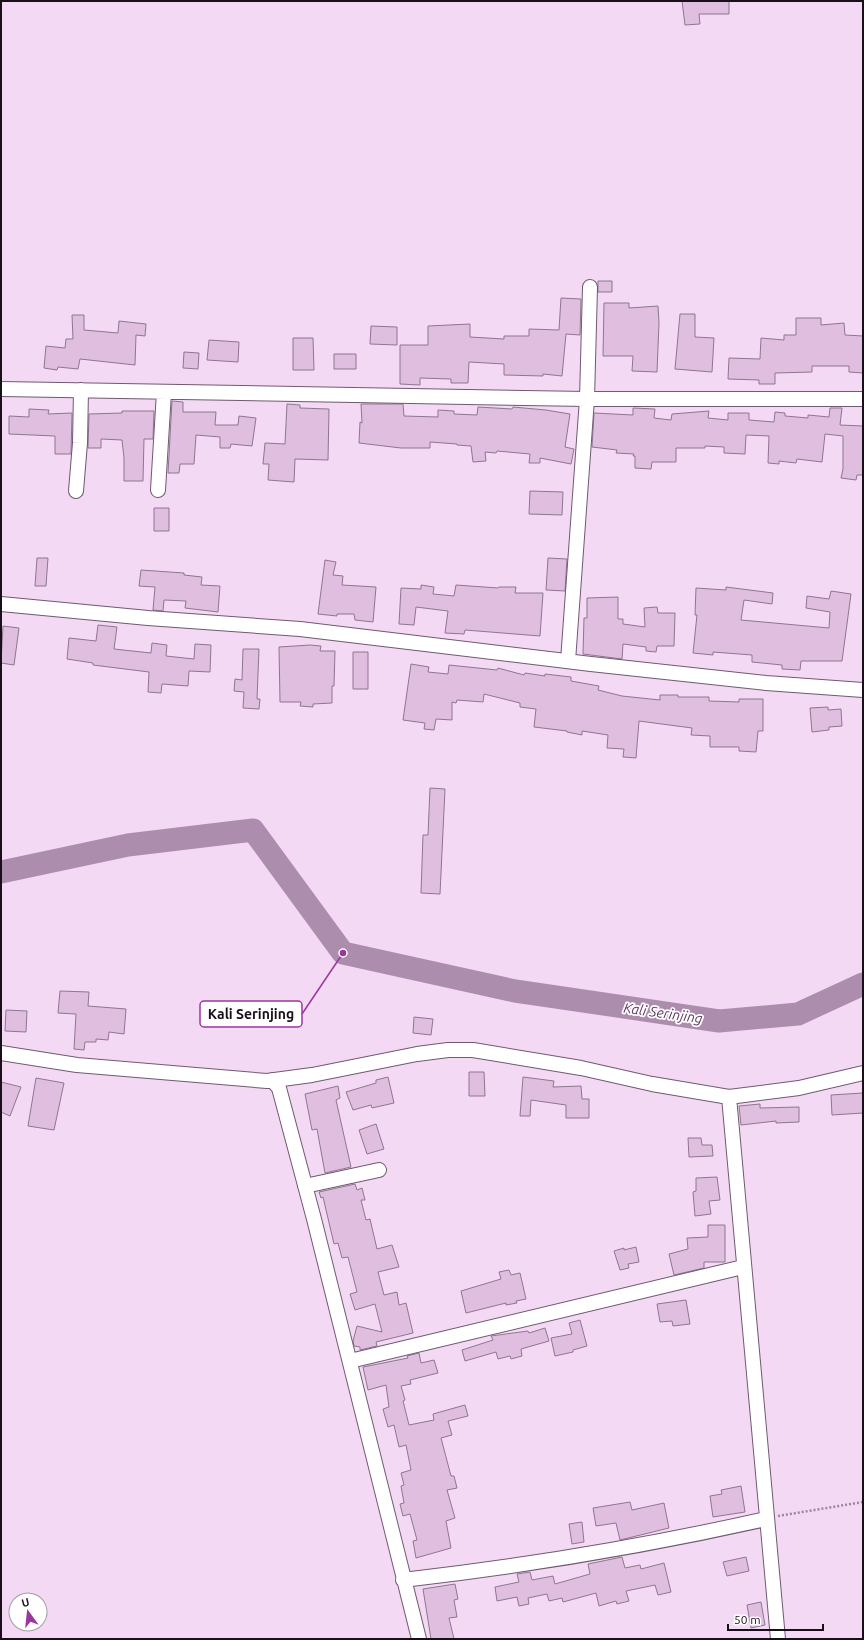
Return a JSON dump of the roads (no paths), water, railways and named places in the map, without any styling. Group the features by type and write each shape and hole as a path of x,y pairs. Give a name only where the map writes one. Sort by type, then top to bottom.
{"street":[{"path":"568,661 587,398 590,287"},
{"path":"1,389 587,398 863,399"},
{"path":"76,491 80,443 81,390"},
{"path":"158,490 164,392"},
{"path":"1,604 148,618 300,629 766,683 863,690"},
{"path":"1,1053 77,1065 255,1081 306,1076 418,1054 448,1050 473,1050 581,1068 652,1084 729,1098 800,1088 863,1073"},
{"path":"272,1080 279,1088 305,1186 419,1639"},
{"path":"729,1098 743,1267 778,1639"},
{"path":"305,1186 378,1170"},
{"path":"350,1361 743,1267"},
{"path":"403,1580 501,1568 680,1538 766,1518"}],"waterway":[{"name":"Kali Serinjing","path":"1,872 128,845 253,830 343,953 515,991 719,1021 798,1014 863,984"}],"place":[{"name":"Kali Serinjing","path":"343,953"}]}
